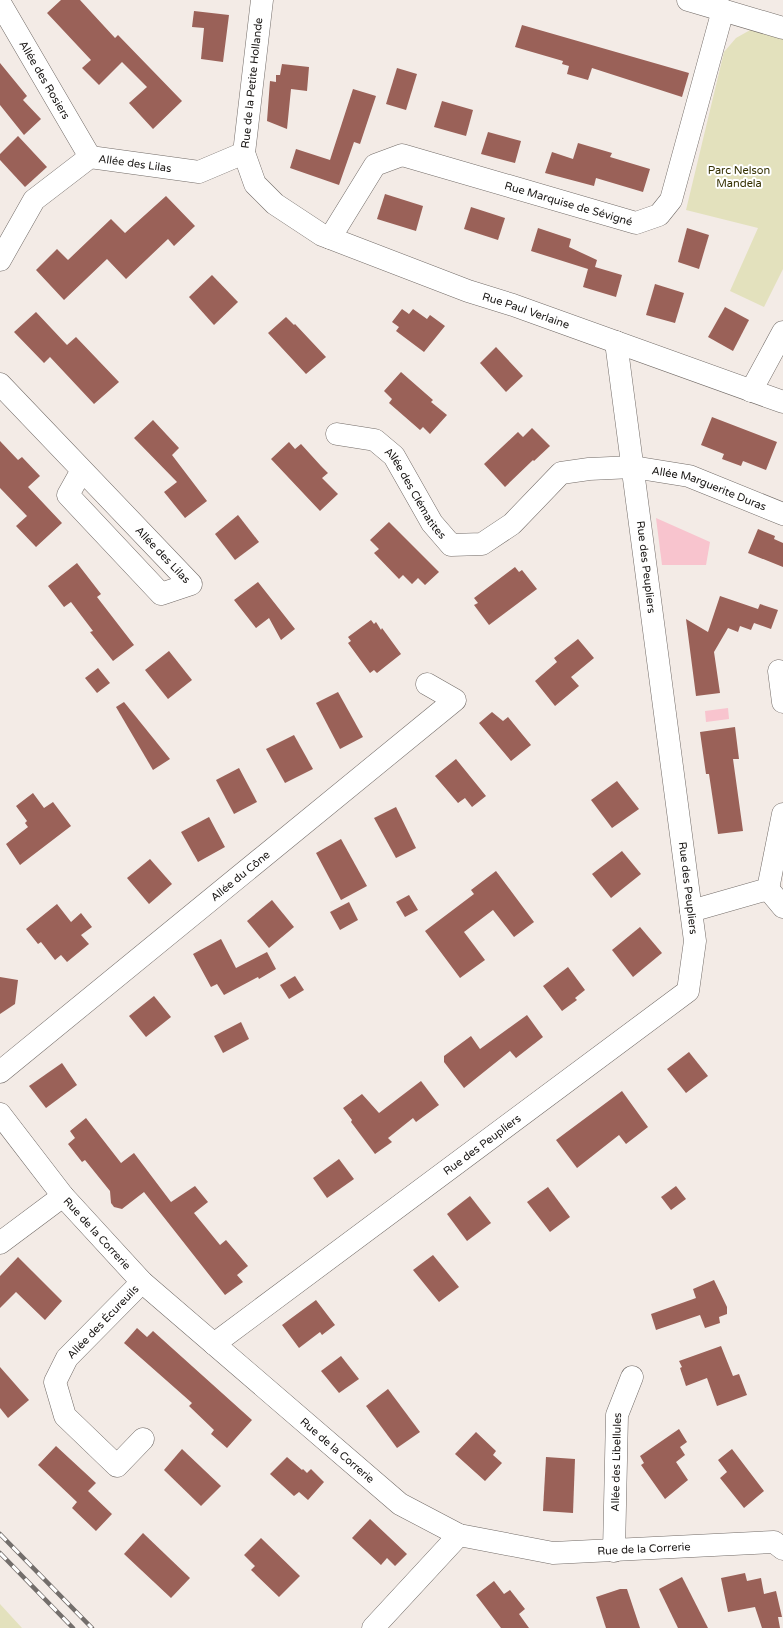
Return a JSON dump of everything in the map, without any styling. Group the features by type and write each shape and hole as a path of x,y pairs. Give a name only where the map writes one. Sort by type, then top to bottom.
{"street":[{"name":"Rue de la Petite Hollande","path":"262,0 244,153 255,184 275,204"},
{"path":"688,0 783,28"},
{"name":"Allée des Rosiers","path":"0,3 90,157"},
{"name":"Rue Marquise de Sévigné","path":"330,238 375,165 402,156 636,223 659,215 671,200 724,10"},
{"name":"Allée des Lilas","path":"0,260 34,200 90,157 199,172 244,153"},
{"name":"Rue Paul Verlaine","path":"275,204 322,235 468,291 513,304 783,402"},
{"path":"752,391 783,332"},
{"name":"Rue des Peupliers","path":"214,1344 688,991 695,941 616,342"},
{"name":"Allée des Lilas","path":"0,384 191,584 161,594 68,495 82,470"},
{"name":"Allée des Clématites","path":"337,434 375,440 394,456 432,523 451,545 482,544 512,524 561,473 589,469 633,468"},
{"name":"Allée Marguerite Duras","path":"633,468 689,476 783,514"},
{"path":"779,671 783,702"},
{"name":"Allée du Cône","path":"0,1072 455,700 427,684"},
{"path":"768,889 783,814"},
{"path":"691,911 768,889"},
{"path":"768,889 783,907"},
{"name":"Rue de la Correrie","path":"0,1114 63,1196 142,1282 400,1504 459,1535 553,1553 774,1542 783,1549"},
{"path":"0,1243 63,1196"},
{"name":"Allée des Écureuils","path":"142,1282 67,1358 55,1382 65,1416 117,1466 143,1439"},
{"name":"Allée des Libellules","path":"614,1551 617,1415 632,1376"},
{"path":"373,1628 459,1535"}],"green space":[{"name":"Parc Nelson Mandela","path":"752,29 783,39 783,269 764,307 730,291 758,228 686,210 724,52 736,38"},
{"path":"0,1604 22,1628 0,1628"}],"shaded area":[{"path":"656,518 710,542 706,565 662,565"},
{"path":"728,708 729,719 706,722 705,711"}],"building":[{"path":"61,0 80,0 115,38 118,35 182,101 153,129 129,103 147,87 122,62 99,85 82,68 91,60 47,13"},
{"path":"194,11 229,15 223,62 201,59 204,28 192,27"},
{"path":"522,25 689,73 682,97 592,68 588,80 567,74 569,66 562,64 563,61 515,47"},
{"path":"0,63 27,96 23,100 41,119 24,135 0,105"},
{"path":"282,64 309,67 307,91 291,89 287,129 267,121 270,81 276,82 276,75 280,75"},
{"path":"397,68 417,74 406,110 386,104"},
{"path":"353,89 376,96 360,144 354,142 339,185 290,168 296,149 330,160"},
{"path":"442,101 473,110 466,136 434,127"},
{"path":"488,132 521,141 515,163 481,154"},
{"path":"18,136 47,167 25,187 0,160 0,154"},
{"path":"578,143 612,153 610,157 650,169 643,192 596,178 594,186 545,173 552,152 573,159"},
{"path":"385,194 423,206 416,231 377,219"},
{"path":"166,196 195,226 174,246 168,239 126,279 107,259 64,300 36,270 57,249 68,260 111,219 125,233"},
{"path":"471,207 505,218 498,240 464,229"},
{"path":"538,228 571,239 569,247 597,260 595,267 622,275 616,297 583,287 588,269 531,251"},
{"path":"687,228 709,235 699,269 678,262"},
{"path":"212,275 238,302 214,325 189,297"},
{"path":"655,284 684,293 675,323 646,315"},
{"path":"725,307 749,320 733,351 708,337"},
{"path":"402,309 409,314 413,309 427,319 430,315 445,326 424,352 396,331 399,327 392,322"},
{"path":"36,312 67,345 76,337 119,382 94,404 50,357 44,363 14,332"},
{"path":"286,317 294,325 295,324 326,357 306,374 268,333"},
{"path":"496,347 523,376 506,392 480,363"},
{"path":"401,372 433,400 431,402 447,415 430,434 423,427 420,430 389,403 392,399 384,391"},
{"path":"712,417 777,442 766,470 743,461 741,466 722,459 724,454 701,445"},
{"path":"153,420 179,448 172,455 207,501 185,518 164,492 177,482 134,438"},
{"path":"532,428 550,446 505,487 484,464 518,432 523,437"},
{"path":"0,441 18,460 22,457 40,476 28,487 62,523 36,547 16,526 27,516 0,488"},
{"path":"289,442 295,449 301,444 328,473 322,478 338,494 320,511 271,459"},
{"path":"238,515 259,542 235,560 215,534"},
{"path":"389,522 439,572 425,585 418,578 412,584 403,575 399,579 374,553 379,549 370,540"},
{"path":"758,529 775,536 774,539 783,543 783,567 748,553"},
{"path":"77,563 101,594 97,597 134,645 113,661 90,632 93,631 71,602 64,607 48,586"},
{"path":"515,567 519,572 522,570 537,589 489,625 474,605 478,603 474,598"},
{"path":"258,582 295,629 281,640 269,618 256,628 234,600"},
{"path":"720,596 758,609 760,604 778,610 771,629 754,623 751,630 740,626 738,632 728,628 714,652 720,693 696,696 686,619 708,632"},
{"path":"371,620 374,624 376,622 381,630 382,628 401,654 377,673 374,670 370,673 348,643 351,641 348,637"},
{"path":"578,639 594,658 571,677 579,686 555,706 535,681 557,662 554,658"},
{"path":"169,651 192,680 168,699 145,670"},
{"path":"98,668 110,683 97,693 85,678"},
{"path":"338,692 363,737 340,749 316,703"},
{"path":"124,702 170,759 153,770 116,707"},
{"path":"492,712 503,721 508,717 531,745 511,761 479,723"},
{"path":"735,727 739,759 733,759 743,831 718,834 709,774 706,774 700,732"},
{"path":"294,735 313,769 285,783 266,749"},
{"path":"456,759 486,796 472,807 465,798 458,803 435,776"},
{"path":"239,768 257,802 234,814 216,780"},
{"path":"617,781 639,809 612,828 591,800"},
{"path":"33,793 44,808 53,802 71,826 20,865 6,844 28,827 25,823 27,821 16,806"},
{"path":"396,807 416,848 396,858 374,818"},
{"path":"209,817 225,847 198,862 181,832"},
{"path":"341,839 367,886 341,900 316,853"},
{"path":"622,851 641,874 611,898 592,874"},
{"path":"150,859 172,884 149,904 127,878"},
{"path":"496,871 534,922 514,937 493,910 464,932 485,960 460,978 425,931 474,894 471,890"},
{"path":"409,895 418,910 405,917 396,902"},
{"path":"272,900 294,927 269,948 247,921"},
{"path":"349,902 358,920 340,930 330,912"},
{"path":"57,904 71,922 81,913 92,927 81,935 89,944 67,962 61,955 55,960 41,942 38,944 26,929"},
{"path":"640,927 662,953 633,977 612,950"},
{"path":"221,939 236,968 267,952 276,969 259,979 258,977 224,995 217,984 211,987 193,954"},
{"path":"568,967 585,990 575,998 577,1000 562,1011 543,986"},
{"path":"295,976 304,990 289,999 280,985"},
{"path":"0,977 18,980 15,1004 0,1014"},
{"path":"154,996 171,1017 146,1037 129,1016"},
{"path":"527,1015 543,1037 516,1058 510,1051 464,1088 444,1062 444,1056 471,1036 480,1049"},
{"path":"241,1022 249,1039 223,1053 214,1036"},
{"path":"689,1052 708,1076 686,1093 667,1069"},
{"path":"62,1063 77,1085 46,1108 29,1086"},
{"path":"421,1081 439,1105 416,1122 413,1118 388,1138 392,1142 375,1154 351,1122 352,1120 343,1108 362,1094 379,1113"},
{"path":"622,1091 648,1127 626,1144 619,1135 577,1168 556,1140"},
{"path":"86,1118 121,1163 134,1153 171,1202 195,1186 208,1202 194,1213 220,1245 226,1240 248,1266 237,1275 243,1282 225,1295 144,1192 122,1209 114,1207 111,1203 110,1191 85,1160 82,1162 68,1144 75,1138 70,1131"},
{"path":"339,1159 354,1179 327,1198 313,1178"},
{"path":"676,1186 686,1199 671,1210 661,1197"},
{"path":"548,1187 570,1217 550,1232 527,1202"},
{"path":"470,1196 491,1223 467,1241 447,1214"},
{"path":"433,1255 459,1287 439,1302 413,1270"},
{"path":"18,1257 62,1301 45,1320 16,1292 0,1308 0,1276"},
{"path":"714,1280 727,1307 727,1314 719,1317 720,1323 705,1328 700,1315 656,1330 651,1314 696,1298 693,1289"},
{"path":"316,1300 335,1325 322,1335 320,1332 299,1348 282,1325"},
{"path":"137,1328 147,1337 153,1331 252,1420 227,1448 211,1434 214,1430 189,1406 192,1403 124,1343"},
{"path":"721,1346 733,1376 739,1374 747,1395 717,1406 707,1378 686,1386 680,1368 682,1367 679,1361"},
{"path":"341,1356 359,1379 339,1393 321,1371"},
{"path":"0,1367 29,1400 8,1418 0,1408"},
{"path":"388,1389 420,1432 397,1448 366,1406"},
{"path":"679,1429 687,1442 680,1447 685,1455 676,1462 688,1480 665,1499 641,1465 644,1463 640,1456"},
{"path":"476,1432 496,1451 493,1455 502,1463 485,1481 455,1454"},
{"path":"56,1446 96,1483 88,1491 112,1514 96,1531 72,1508 77,1502 38,1465"},
{"path":"182,1449 221,1486 201,1506 164,1470"},
{"path":"732,1449 764,1491 744,1508 720,1478 727,1472 718,1460"},
{"path":"287,1457 307,1473 311,1469 324,1482 308,1500 299,1492 294,1496 270,1474"},
{"path":"546,1457 575,1459 573,1513 543,1511"},
{"path":"370,1519 407,1554 395,1566 387,1558 381,1565 352,1538"},
{"path":"143,1533 190,1578 171,1598 124,1554"},
{"path":"261,1538 300,1576 279,1597 251,1570 255,1566 244,1555"},
{"path":"745,1573 747,1581 761,1578 764,1594 776,1591 782,1617 778,1617 780,1628 762,1628 755,1607 728,1612 721,1578"},
{"path":"682,1577 708,1628 678,1628 659,1589"},
{"path":"494,1581 504,1594 510,1590 525,1609 519,1614 529,1628 501,1628 476,1595"},
{"path":"620,1589 627,1589 640,1628 606,1628 596,1597"}],"railway":[{"path":"0,1534 92,1628"},
{"path":"0,1553 73,1628"}]}
